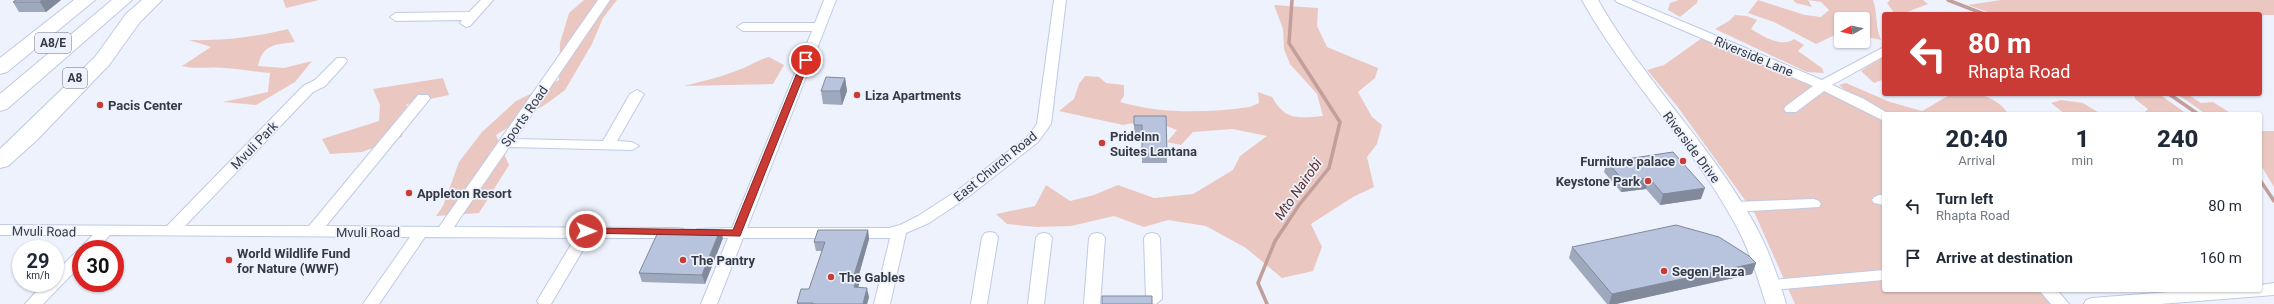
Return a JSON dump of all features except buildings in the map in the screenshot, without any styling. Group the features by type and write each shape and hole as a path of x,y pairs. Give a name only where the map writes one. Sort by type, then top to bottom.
{"highway":[{"path":"0,68 86,0"},
{"name":"A8/E","path":"4,95 106,0"},
{"name":"A8","path":"4,95 123,0"},
{"name":"A8","path":"0,150 69,86 119,22 143,0"},
{"path":"0,161 29,135 102,61 133,18 153,0"}],"street":[{"path":"396,17 469,20 487,0"},
{"name":"Sports Road","path":"444,232 604,0"},
{"path":"709,304 830,0"},
{"name":"East Church Road","path":"736,234 899,232 938,211 1039,132 1044,124 1060,0"},
{"name":"Riverside Drive","path":"1590,0 1648,90 1697,153 1745,223 1776,304"},
{"name":"Riverside Lane","path":"1621,0 1823,85 1882,116"},
{"path":"743,27 820,27"},
{"path":"1791,109 1823,85 1882,52"},
{"name":"Mvuli Park","path":"170,232 308,89 320,83 341,61"},
{"path":"608,146 638,94"},
{"path":"313,232 423,98"},
{"path":"505,143 632,146"},
{"path":"1735,208 1814,204"},
{"name":"Mvuli Road","path":"0,230 105,232 586,231 736,234"},
{"path":"545,302 586,231"},
{"path":"97,240 105,232"},
{"path":"371,304 421,232"},
{"path":"882,304 899,232"},
{"path":"979,304 990,237"},
{"path":"1036,304 1044,238"},
{"path":"1092,304 1097,238"},
{"path":"1152,238 1154,299"},
{"path":"64,272 72,265"},
{"path":"1770,285 1882,275"},
{"path":"2262,290 2274,289"},
{"path":"33,304 44,292"},
{"path":"2049,292 2061,304"},
{"path":"2092,304 2238,292"}],"shaded area":[{"path":"283,0 319,0 286,8"},
{"path":"584,0 617,0 603,18 592,44 565,90 549,102 496,135 509,165 479,213 436,216 443,206 459,162 482,132 516,101 559,80 560,43 569,13"},
{"path":"1679,0 1698,0 1697,3 1680,17 1668,10 1670,3"},
{"path":"1758,0 1805,15 1821,17 1829,10 1821,2 1808,0 1873,0 1881,40 1870,38 1870,12 1834,12 1834,36 1816,44 1774,22 1748,13"},
{"path":"1793,0 1808,0 1812,7 1796,3"},
{"path":"1890,0 1923,0 1928,4 1907,12 1894,12 1887,3"},
{"path":"2001,0 2274,0 2274,15 2262,15 2262,12 1987,12 1968,5"},
{"path":"1274,5 1318,8 1317,26 1327,47 1378,68 1375,78 1358,92 1372,117 1382,125 1377,144 1367,157 1374,187 1353,197 1311,224 1322,247 1313,271 1282,278 1246,248 1206,226 1168,220 1144,227 1114,216 1071,226 1037,227 1007,224 996,214 1035,206 1046,185 1070,201 1094,195 1118,185 1154,198 1193,194 1233,170 1240,156 1267,136 1232,129 1193,132 1181,145 1167,142 1177,130 1149,120 1123,125 1059,111 1074,99 1079,84 1085,76 1099,77 1106,83 1124,85 1124,96 1120,102 1152,109 1201,111 1250,107 1259,103 1258,92 1272,97 1277,105 1287,114 1299,117 1323,116 1317,94 1290,64 1284,49 1283,29"},
{"path":"1735,15 1747,16 1757,20 1751,29 1766,38 1778,42 1794,39 1804,45 1798,51 1822,68 1824,73 1807,72 1715,29 1729,21"},
{"path":"288,29 295,42 271,46 263,53 258,66 284,68 312,61 295,82 256,105 223,102 268,92 270,73 237,69 194,68 182,66 211,47 189,40 239,38"},
{"path":"1702,38 1832,93 1882,120 1882,292 2040,292 2051,304 1795,304 1755,214 1677,106 1647,70 1664,65"},
{"path":"1882,56 1882,80 1874,83 1861,71"},
{"path":"769,57 784,65 773,84 684,86 727,74"},
{"path":"443,78 449,95 407,104 402,137 362,152 330,154 322,139 379,121 380,105 373,89"},
{"path":"1846,83 1890,102 1922,111 1949,96 1984,96 1998,103 2007,112 1887,112 1850,94 1839,85"},
{"path":"2134,96 2162,96 2184,112 2145,112 2148,109 2136,100"},
{"path":"2180,96 2190,96 2201,103 2213,102 2229,112 2203,112"},
{"path":"2061,100 2083,103 2098,112 2062,112 2051,103"},
{"path":"2262,131 2274,131 2274,187 2262,167"}],"waterway":[{"name":"Mto Nairobi","path":"1267,304 1258,283 1275,241 1299,205 1329,168 1340,122 1289,43 1292,0"},
{"path":"1948,0 1979,12"},
{"path":"2172,96 2195,112"},
{"path":"2262,183 2274,201"}],"place":[{"name":"Liza Apartments","path":"857,95"},
{"name":"Pacis Center","path":"100,105"},
{"name":"PrideInn Suites Lantana","path":"1102,143"},
{"name":"Furniture palace","path":"1683,161"},
{"name":"Keystone Park","path":"1648,181"},
{"name":"Appleton Resort","path":"409,193"},
{"name":"World Wildlife Fund for Nature (WWF)","path":"229,260"},
{"name":"The Pantry","path":"683,260"},
{"name":"Segen Plaza","path":"1664,271"},
{"name":"The Gables","path":"831,277"}],"route":[{"path":"586,231 736,234 806,60"}]}
